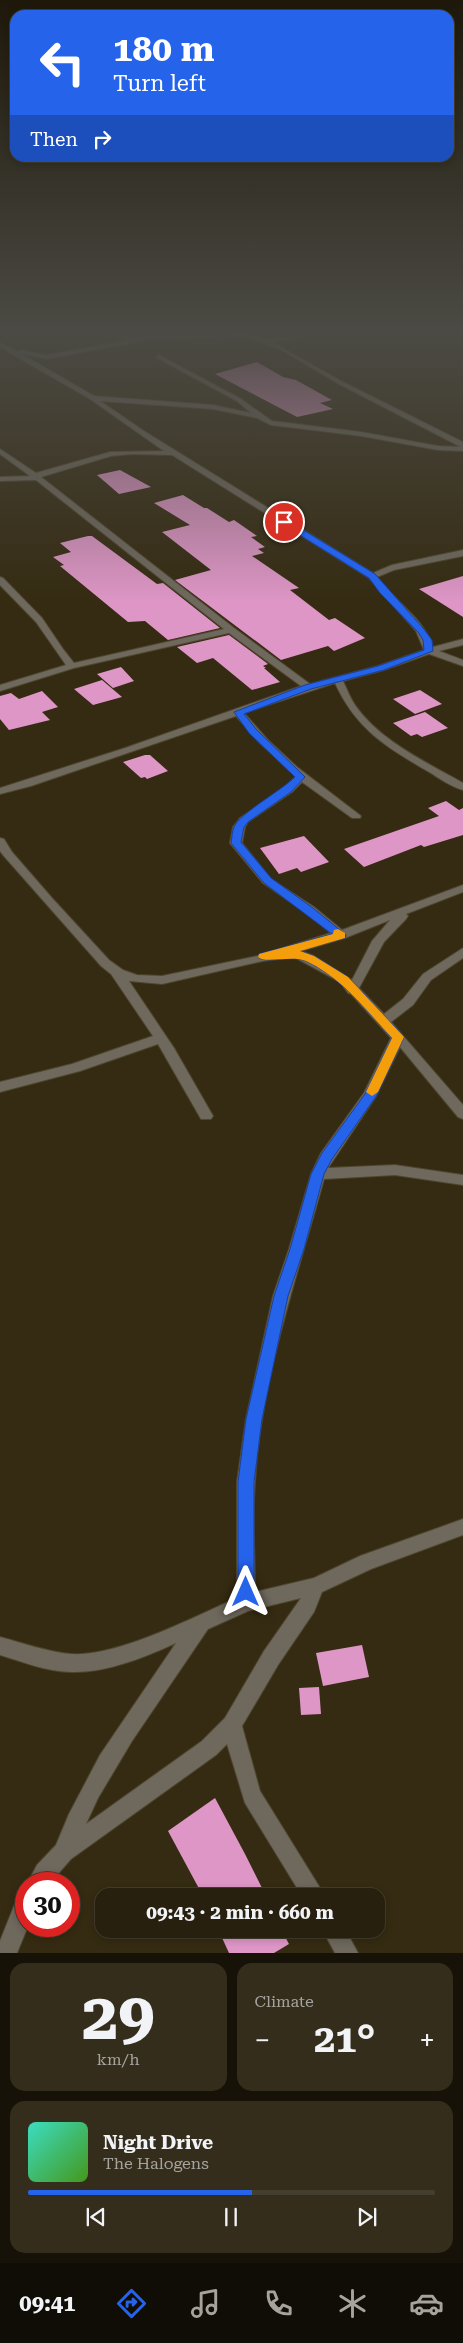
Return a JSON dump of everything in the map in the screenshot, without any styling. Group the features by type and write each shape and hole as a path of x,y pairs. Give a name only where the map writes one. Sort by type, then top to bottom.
{"street":[{"path":"126,421 174,453 372,576 383,591 420,630 427,640 429,651"},
{"path":"268,421 285,426 354,433 438,448 463,449"},
{"path":"416,421 463,445"},
{"path":"0,451 37,477 231,630 308,687"},
{"path":"0,479 37,477 110,454 132,452 174,453"},
{"path":"372,576 392,568 463,553"},
{"path":"0,580 39,620 59,651 72,666"},
{"path":"0,688 72,666 231,630"},
{"path":"0,791 27,784 308,687 338,680 463,642"},
{"path":"429,651 463,663"},
{"path":"338,680 352,707 371,727 430,768 463,787"},
{"path":"238,712 253,731 300,777 356,816"},
{"path":"300,777 288,790 244,820 239,827 236,843 267,881 310,910 341,935"},
{"path":"0,841 13,860 105,963 136,979 162,980 263,957 341,935 463,888"},
{"path":"0,861 13,860"},
{"path":"352,990 364,971 380,936 416,905"},
{"path":"383,1022 408,1002 427,977 463,952"},
{"path":"263,957 294,953 310,958 344,979 352,990 398,1037 463,1114"},
{"path":"116,970 160,1040 169,1051 206,1116"},
{"path":"246,1603 246,1482 254,1419 281,1296 297,1249 318,1174 326,1157 370,1095 398,1037"},
{"path":"0,1087 74,1068 160,1040"},
{"path":"318,1174 395,1170 463,1180"},
{"path":"0,1646 35,1656 71,1663 99,1661 150,1645 246,1603 316,1586 366,1562 463,1527"},
{"path":"44,1872 64,1852 209,1748 232,1726 271,1658 307,1606 316,1586"},
{"path":"64,1852 74,1823 119,1743 201,1624"},
{"path":"232,1726 252,1796 309,1888"},
{"path":"6,1953 15,1931"},
{"path":"338,1938 347,1953"}],"building":[{"path":"120,470 151,487 119,494 97,475"},
{"path":"183,495 229,522 234,520 257,536 251,537 265,547 258,549 264,553 252,556 299,588 290,590 329,620 335,618 365,638 334,651 328,646 281,660 175,580 211,570 162,532 190,525 154,503"},
{"path":"92,536 157,584 163,583 220,628 168,640 145,621 128,622 60,566 64,565 53,557 71,552 60,543"},
{"path":"463,576 463,617 419,589"},
{"path":"229,635 268,664 263,666 266,668 264,668 280,682 252,690 213,658 197,663 177,647"},
{"path":"121,667 134,681 113,688 97,674"},
{"path":"102,680 122,697 93,705 74,689"},
{"path":"420,690 442,704 415,714 393,699"},
{"path":"42,691 58,707 42,712 50,720 9,730 0,719 0,696 11,693 19,699"},
{"path":"425,712 448,728 422,737 417,734 411,736 393,723"},
{"path":"150,755 168,771 147,779 145,777 141,778 123,762"},
{"path":"446,801 459,810 463,808 463,835 424,847 421,845 364,867 344,849 439,816 428,808"},
{"path":"304,836 329,862 301,872 297,868 279,874 260,848"},
{"path":"362,1645 369,1677 323,1686 316,1653"},
{"path":"319,1687 321,1714 301,1715 299,1688"},
{"path":"215,1798 262,1888 199,1888 168,1831"},
{"path":"222,1938 286,1938 289,1944 274,1953 229,1953"}],"slow traffic":[{"path":"338,933 341,935 263,957 294,953 310,958 344,979 352,990 398,1037 372,1092"}],"route":[{"path":"246,1592 246,1482 254,1419 281,1296 297,1249 303,1222 318,1174 326,1157 370,1095 398,1037 352,990 344,979 310,958 294,953 263,957 341,935 310,910 267,881 236,843 239,827 244,820 288,790 300,777 253,731 238,712 308,687 381,668 429,651 427,640 420,630 383,591 372,576 284,522"}]}
